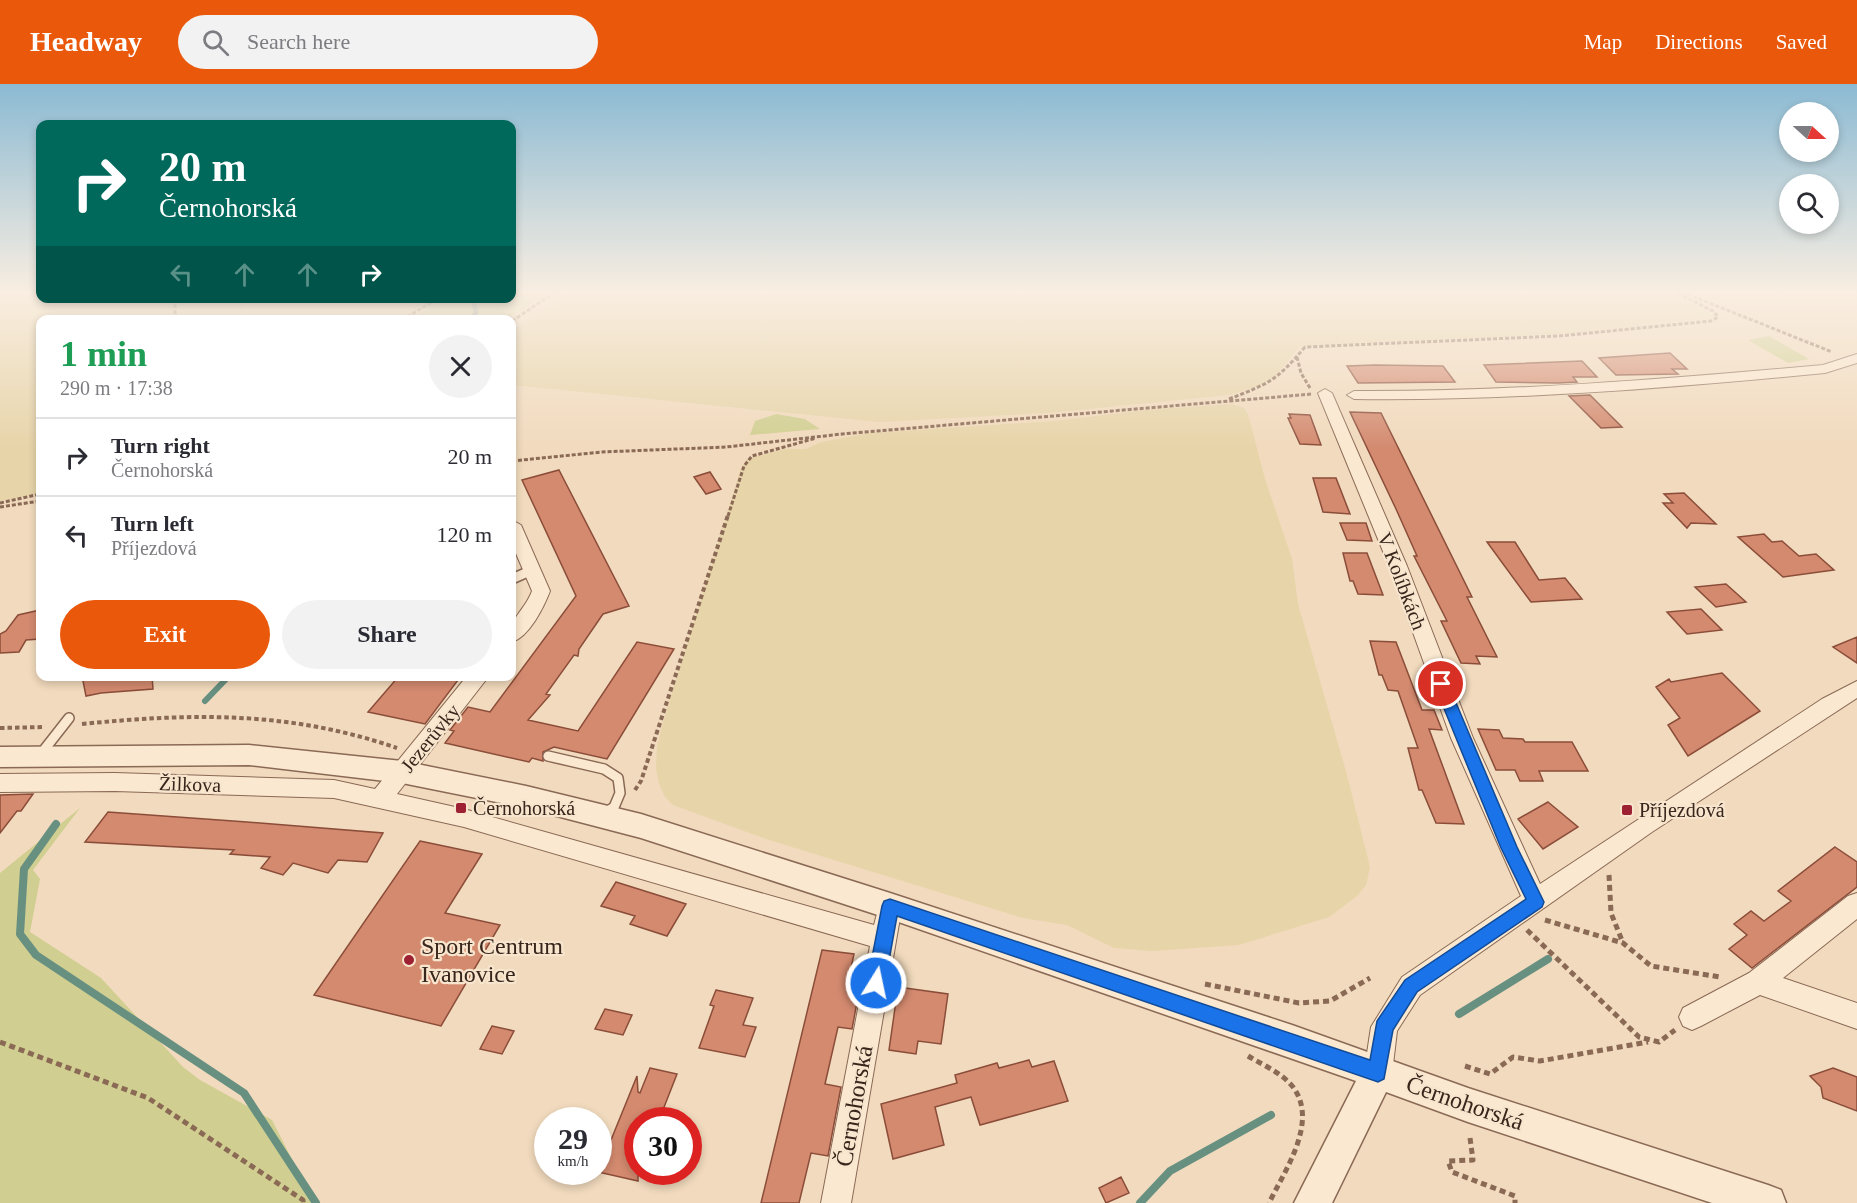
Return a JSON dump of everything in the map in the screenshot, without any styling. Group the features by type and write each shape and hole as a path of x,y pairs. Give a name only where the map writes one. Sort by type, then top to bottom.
{"street":[{"path":"1354,395 1436,396 1604,389 1825,369 1855,359"},
{"name":"V Kolíbkách","path":"1320,393 1398,566 1462,738 1538,910"},
{"path":"516,534 542,591 536,604 516,630"},
{"name":"Jezerůvky","path":"380,800 475,681"},
{"path":"1312,1203 1378,1073 1384,1027 1411,986 1538,910 1644,825 1834,701 1857,689"},
{"path":"0,757 40,755"},
{"name":"Černohorská","path":"40,755 249,755 410,764 482,786 619,808 890,906 1378,1073 1768,1203"},
{"name":"Žilkova","path":"0,783 115,782 334,789 380,800"},
{"path":"380,800 464,818 884,939"},
{"path":"1692,1017 1758,981 1857,904"},
{"name":"Černohorská","path":"836,1203 890,906"},
{"path":"1758,981 1857,1016"}],"lane":[{"path":"516,577 532,570"},
{"path":"40,755 66,722"},
{"path":"548,756 604,769 618,778 619,808"}],"path":[{"path":"1228,400 1270,383 1283,373 1305,347 1381,344"},
{"path":"1811,344 1855,359"},
{"path":"1297,356 1301,373 1320,393"},
{"path":"516,461 602,452 726,447 825,435 1320,393"},
{"path":"619,808 641,781 744,466 752,456 825,435"},
{"path":"0,505 36,495"},
{"path":"0,505 36,501"},
{"path":"0,728 66,722 211,715 272,721 367,736 410,764"},
{"path":"1609,874 1611,913 1623,944"},
{"path":"1538,910 1623,944 1651,966 1702,974"},
{"path":"1527,929 1639,1037 1648,1042"},
{"path":"1194,982 1299,1003 1330,1001 1370,978"},
{"path":"1465,1066 1490,1074 1513,1057 1540,1061 1659,1042 1692,1017"},
{"path":"0,1042 148,1098 208,1135 303,1200 303,1203"},
{"path":"1245,1055 1267,1064 1288,1083 1298,1093 1305,1111 1303,1128 1269,1203"},
{"path":"1470,1138 1473,1160 1448,1161 1452,1173 1515,1196 1515,1203"}],"shaded area":[{"path":"0,344 36,344 36,495 0,501"},
{"path":"516,344 1344,344 1299,348 1274,378 1261,385 1230,395 1047,413 879,422 516,385"},
{"path":"1755,344 1783,344 1809,359 1788,363"},
{"path":"1232,404 1244,408 1248,414 1265,479 1292,559 1298,604 1347,775 1370,867 1366,885 1357,896 1329,917 1239,945 1152,951 1114,948 1067,925 1023,918 766,839 673,805 665,797 659,784 656,768 657,747 662,726 741,468 747,459 784,449 806,449 821,442 870,433 1054,421 1145,410"},
{"path":"776,414 805,419 820,429 750,435 755,421"},
{"path":"80,808 33,870 40,879 30,932 101,978 183,1067 200,1080 272,1120 314,1203 0,1203 0,873"}],"building":[{"path":"1670,353 1687,369 1672,369 1678,374 1616,375 1599,358"},
{"path":"1582,361 1597,377 1573,377 1577,382 1557,383 1496,382 1484,365"},
{"path":"1347,366 1443,366 1455,382 1358,383"},
{"path":"1590,395 1622,427 1601,428 1569,396"},
{"path":"1350,412 1381,413 1472,597 1467,597 1497,657 1476,656 1480,664 1461,663 1441,621 1447,621 1414,556 1417,556"},
{"path":"1289,414 1310,415 1321,445 1300,444 1288,418 1291,418"},
{"path":"559,470 629,606 603,614 579,649 578,656 574,655 546,694 550,695 528,720 578,731 637,642 674,649 607,759 554,747 543,752 543,761 532,758 529,762 445,743 454,731 450,730 468,707 490,712 513,681 516,681 516,677 576,596 522,480"},
{"path":"710,472 721,489 706,494 694,477"},
{"path":"1313,478 1336,478 1350,514 1323,512"},
{"path":"1684,493 1716,524 1691,523 1687,528 1663,503 1673,503 1664,494"},
{"path":"1340,523 1366,523 1372,541 1347,540"},
{"path":"1764,534 1772,542 1782,541 1799,556 1816,554 1834,570 1783,577 1738,537"},
{"path":"1487,542 1515,542 1539,580 1565,578 1582,599 1531,602"},
{"path":"1343,553 1367,553 1383,595 1358,594 1353,581 1350,581"},
{"path":"1726,584 1746,602 1716,607 1695,587"},
{"path":"1701,609 1722,630 1687,634 1667,612"},
{"path":"36,611 36,639 26,640 19,652 0,653 0,634 6,631 18,615"},
{"path":"1857,637 1857,663 1833,647"},
{"path":"1370,641 1396,642 1422,710 1434,710 1442,730 1429,729 1464,824 1436,823 1422,790 1419,790 1408,748 1418,748 1398,691 1388,690 1382,675 1379,675"},
{"path":"1722,673 1760,711 1688,756 1668,725 1680,718 1656,687 1669,679 1671,682"},
{"path":"83,681 152,681 153,689 86,696"},
{"path":"395,681 457,681 425,724 368,712"},
{"path":"1478,729 1499,730 1503,738 1523,739 1525,742 1572,742 1588,771 1539,771 1543,781 1520,781 1515,770 1496,770"},
{"path":"33,794 21,811 17,811 0,833 0,795"},
{"path":"1548,802 1578,827 1543,849 1518,819"},
{"path":"108,812 383,833 367,862 338,860 328,873 293,863 283,875 261,868 270,857 230,854 234,850 85,842"},
{"name":"Sport Centrum Ivanovice","path":"420,841 482,854 445,913 500,925 441,1026 314,995"},
{"path":"1835,847 1857,862 1857,887 1752,968 1729,949 1747,935 1734,924 1751,911 1764,921 1791,901 1778,891"},
{"path":"616,882 686,904 667,936 630,924 635,916 601,906"},
{"path":"822,950 854,954 851,968 863,970 852,1029 838,1027 825,1084 841,1087 828,1156 811,1153 799,1203 761,1203"},
{"path":"898,987 948,994 941,1044 918,1041 916,1054 889,1050"},
{"path":"716,990 753,998 743,1025 756,1027 745,1057 699,1048 714,1006 710,1005"},
{"path":"605,1009 632,1015 623,1035 595,1029"},
{"path":"492,1026 514,1031 502,1054 480,1049"},
{"path":"1029,1060 1032,1067 1054,1061 1068,1101 980,1125 971,1097 935,1107 944,1145 893,1159 881,1104 957,1083 955,1075 997,1063 999,1068"},
{"path":"650,1068 677,1074 664,1107 624,1107 637,1076 640,1093"},
{"path":"1833,1068 1857,1077 1857,1111 1823,1098 1821,1087 1810,1076"},
{"path":"624,1108 624,1178 612,1175 612,1138"},
{"path":"1121,1177 1129,1193 1106,1203 1099,1188"}],"waterway":[{"path":"205,701 224,681"},
{"path":"56,824 24,869 20,934 36,955 244,1093 316,1203"},
{"path":"1459,1014 1548,959"},
{"path":"1140,1203 1170,1171 1271,1115"}],"place":[{"name":"Černohorská","path":"461,808"},
{"name":"Příjezdová","path":"1627,810"},
{"name":"Sport Centrum Ivanovice","path":"409,960"}],"route":[{"path":"876,983 890,906 1292,1041 1378,1073 1384,1027 1411,986 1536,902 1509,848 1441,684"}]}
